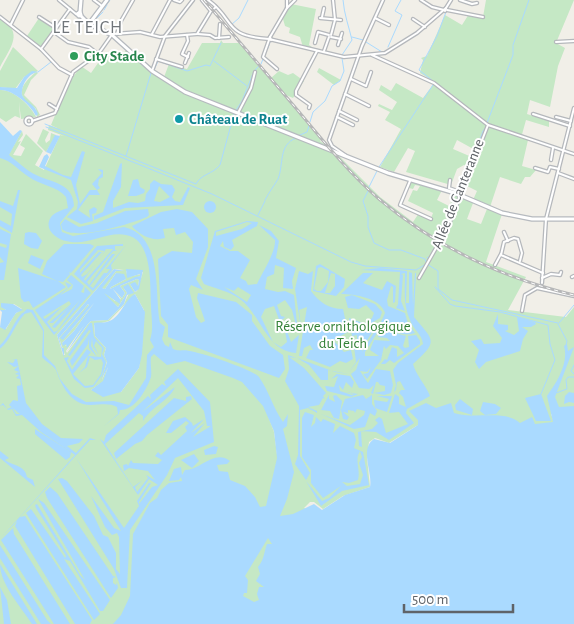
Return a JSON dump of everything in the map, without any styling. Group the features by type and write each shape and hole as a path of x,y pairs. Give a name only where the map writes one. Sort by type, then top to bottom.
{"main road":[{"path":"81,0 79,14 88,24 111,35 152,71 185,92 336,150 347,156 410,179 448,189 505,214 546,219 573,219"},
{"path":"88,24 107,0"}],"street":[{"path":"12,24 23,0"},
{"path":"58,0 79,14"},
{"path":"94,0 102,6"},
{"path":"117,34 121,21 133,0"},
{"path":"152,34 170,0"},
{"path":"174,0 178,2 182,0"},
{"path":"152,71 165,36 193,0"},
{"path":"202,0 211,11"},
{"path":"208,0 216,7 236,33 270,39 317,51 358,57 388,51 426,27 446,10 450,0"},
{"path":"287,0 287,8"},
{"path":"277,69 263,56 287,8 295,0"},
{"path":"324,52 335,20 333,0"},
{"path":"336,150 329,140 358,57 383,0"},
{"path":"421,0 432,7 483,17"},
{"path":"460,0 472,4 476,2"},
{"path":"198,34 211,11 216,7"},
{"path":"324,8 321,18 341,20"},
{"path":"42,49 70,9"},
{"path":"0,17 12,24 18,31 42,49 59,68 72,75"},
{"path":"39,17 56,28"},
{"path":"375,18 389,25"},
{"path":"413,19 426,27"},
{"path":"218,25 219,38"},
{"path":"54,32 68,42 88,46 98,54"},
{"path":"32,121 37,118 51,116 57,109 72,75 80,66 98,54 111,35 140,32 165,36 198,34 229,38"},
{"path":"315,43 318,32 341,39"},
{"path":"338,45 342,33"},
{"path":"187,35 188,42 182,54 188,58"},
{"path":"556,42 574,42"},
{"path":"308,108 310,104 296,95 296,91 317,51"},
{"path":"185,63 189,53"},
{"path":"372,55 429,80 488,125 574,154"},
{"path":"156,59 182,67"},
{"path":"238,113 251,88 255,72"},
{"path":"351,79 366,86 371,72"},
{"path":"345,94 369,106"},
{"path":"49,104 57,109"},
{"path":"542,283 546,219 574,108"},
{"path":"339,111 357,120"},
{"path":"533,114 570,126"},
{"path":"337,117 353,125"},
{"path":"556,117 571,121"},
{"name":"Allée de Canteranne","path":"420,278 428,265 460,194 488,125"},
{"path":"550,160 553,148"},
{"path":"535,168 548,172 550,167 560,168"},
{"path":"558,173 574,179"},
{"path":"410,179 400,205 431,219"},
{"path":"448,189 447,186 450,180"},
{"path":"504,232 508,241"},
{"path":"495,265 501,254 503,243 514,238 518,239 522,253 520,261"},
{"path":"501,254 520,261 526,267 543,273"},
{"path":"542,278 551,274 560,275 562,272"},
{"path":"522,310 526,294 538,288 574,296"}],"green space":[{"path":"486,0 574,0 556,43 565,48 558,66 550,107 530,100 527,114 549,121 549,127 526,120 521,138 528,140 522,166 536,170 530,177 525,177 521,184 500,177 490,207 473,200 477,191 467,186 464,193 462,192 471,168 464,165 457,169 451,185 406,172 415,151 408,148 394,172 380,167 401,129 385,120 390,112 378,106 379,104 392,110 397,102 379,90 381,85 391,91 396,83 423,98 435,82 420,73 423,60 421,58 427,56 445,15 462,25 469,14 483,17","holes":["457,140 477,151 474,158 453,149"]},
{"path":"291,4 316,9 309,45 316,50 303,47 300,37 289,33 290,28 285,26 283,19"},
{"path":"39,18 55,29 41,47 27,36"},
{"path":"0,19 8,24 14,35 11,47 0,67"},
{"name":"Réserve ornithologique du Teich","path":"221,40 223,43 241,43 271,78 279,71 288,75 293,73 304,81 293,98 286,95 322,138 320,141 334,151 380,197 413,222 419,213 431,218 433,213 408,201 413,190 417,191 420,186 415,185 413,189 409,188 411,181 442,190 437,200 449,206 455,194 473,203 467,219 481,224 487,209 502,214 486,262 526,277 508,310 566,317 574,307 574,413 551,414 554,422 574,555 235,624 236,590 269,534 274,533 289,469 266,411 274,432 278,462 272,495 215,624 0,624 0,327 6,329 15,314 22,309 14,304 1,305 6,310 0,310 0,150 9,154 22,131 23,135 18,142 21,141 13,155 21,156 25,148 20,145 26,134 43,151 35,165 44,170 60,135 64,136 48,130 49,125 57,128 51,125 68,84 81,66 91,73 105,53 112,57 116,53 121,56 128,48 164,77 169,64 187,69 202,43 220,43","holes":["114,269 124,270 116,271 101,288 105,289 116,273 126,279 110,289 141,274 128,277 126,271 143,272 137,291 135,292 130,284 138,286 139,280 137,279 120,286 125,293 122,298 113,289 121,299 115,301 104,292 103,294 118,307 127,293 123,287 129,293 124,304 108,320 91,321 67,353 66,351 84,325 68,345 65,346 67,344 62,343 74,331 94,303 63,340 88,304 59,338 65,355 63,355 57,335","135,294 144,310 139,368 121,392 91,390 104,381 108,365 102,380 107,361 104,355 106,348 95,336 94,325 109,321","418,425 364,500 314,512 304,508 310,502 314,502 323,509 343,496 370,487 367,458 369,442 375,438 389,443"]},
{"path":"13,47 38,71 24,77 15,89 0,87 0,71"},
{"path":"319,68 341,80 334,85 317,72"},
{"path":"36,72 38,73 31,80 24,95 36,107 40,115 37,117 36,109 23,98 22,94 22,90 29,78"},
{"path":"0,90 16,95 30,108 36,117 21,119 19,102 20,118 15,116 6,122 0,118"},
{"path":"43,129 49,132 45,140 46,143 50,140 51,133 56,135 46,152 37,143"}],"water":[{"path":"32,71 39,72 32,74 26,80 22,95 37,111 38,114 36,116 21,99 10,92 0,90 0,87 17,88 24,77"},
{"path":"0,122 13,136 20,130 22,131 9,155 31,172 60,184 70,192 74,206 60,223 62,232 73,236 124,227 137,233 146,242 155,268 158,311 160,323 165,327 162,339 165,345 169,347 170,342 173,349 188,350 205,355 255,374 262,382 283,422 288,414 287,426 283,429 294,472 287,499 280,516 293,514 314,504 322,510 345,495 370,487 367,449 370,443 374,439 390,443 418,425 418,420 409,411 426,403 436,408 451,403 454,413 462,415 506,417 520,423 532,417 535,424 553,422 547,396 558,379 563,366 565,359 564,346 567,344 568,351 574,347 555,397 559,407 574,406 574,624 113,624 121,615 130,596 133,534 150,503 157,498 161,490 169,483 182,481 181,477 179,480 169,481 174,469 181,467 182,475 185,470 197,467 218,457 224,458 230,461 227,464 217,465 219,471 228,472 230,480 245,486 255,497 260,507 266,506 277,458 274,431 263,406 242,382 185,361 167,365 154,354 151,357 151,377 143,394 130,407 120,410 119,414 104,426 118,414 117,407 109,404 83,404 73,399 63,386 56,370 42,357 43,331 31,312 21,315 27,309 33,310 44,330 44,355 55,366 60,379 72,394 86,402 114,401 129,405 146,378 147,355 154,347 150,340 152,327 150,276 146,254 135,238 126,235 111,235 81,242 66,241 58,238 52,233 49,221 54,214 68,208 66,197 58,190 33,180 12,163 0,158","holes":["268,538 272,544 267,544 263,559 258,567 260,574 256,581 264,587 259,587 257,594 259,600 254,602 243,596 244,593 247,593 248,580 245,576"]},
{"path":"55,135 60,136 51,154 46,152"},
{"path":"82,151 85,152 76,185 80,204 90,190 97,190 100,195 89,195 78,210 90,218 89,210 94,207 97,209 96,213 92,214 93,221 81,224 67,217 77,209 78,202 71,180 39,167 44,156 47,154 49,157 45,166 71,177"},
{"path":"122,163 121,187 113,201 113,208 129,202 138,203 145,201 150,184 154,180 161,184 172,185 175,190 172,197 175,201 180,202 188,187 190,188 183,205 125,208 94,220 94,216 103,212 120,164","holes":["159,186 170,197 160,202 154,201"]},
{"path":"98,169 103,170 103,177 99,179 98,185 100,188 97,190 92,184 102,173"},
{"path":"138,179 140,187 145,190 144,193 128,196 133,180"},
{"path":"18,190 20,190 12,233 0,226 0,220 11,226 12,214 0,207 0,201 13,206"},
{"path":"208,201 212,201 216,207 212,213 208,213 204,209 204,205"},
{"path":"148,209 149,215 147,217 129,224 79,233 62,229 61,224 65,219 79,227 97,223 125,211"},
{"path":"177,209 192,212 208,229 208,247 196,279 203,290 191,285 189,289 196,317 201,323 205,321 197,298 198,293 236,302 252,315 252,321 270,346 283,355 285,369 279,378 168,337 168,325 161,316 158,259 172,251 192,253 193,242 185,232 176,235 174,228 163,229 165,238 156,239 142,235 132,226 161,212"},
{"path":"247,221 258,222 257,226 232,240 234,246 231,250 224,247 223,241 220,246 230,251 238,251 250,260 240,278 246,281 248,285 257,284 275,245 275,240 259,225 271,231 279,241 276,258 296,268 292,281 293,289 283,288 284,268 275,265 274,274 267,277 265,289 278,292 285,291 294,295 298,333 292,310 285,300 277,305 281,316 285,317 282,320 285,330 283,330 274,306 265,309 261,317 273,341 254,314 240,299 204,284 201,278 215,231","holes":["247,222 252,223 242,229 216,236 216,232","224,287 234,291 238,287 251,295 247,302"]},
{"path":"0,229 11,234 4,280 0,280 0,263 4,262 0,257 0,246 6,248 7,245 0,243"},
{"path":"25,233 36,233 42,241 38,249 24,244"},
{"path":"64,244 90,244 94,246 71,273 69,272 70,274 63,282 58,281 66,287 33,308 29,301 24,302 21,298 18,268 57,281 42,274 47,261"},
{"path":"123,244 123,246 115,246 117,251 113,251 87,282 89,285 112,254 115,254 90,286 93,288 104,273 107,273 110,269 106,269 126,245 111,265 112,270 93,291 74,274 97,246","holes":["113,249 85,281 84,279 98,260 87,274 82,277 81,275 102,252 99,252 80,273 80,270 98,250"]},
{"path":"31,255 44,260 40,269 28,263"},
{"path":"320,264 345,279 344,287 336,296 313,291 316,266","holes":["321,267 329,271 328,282 321,291 317,291 314,289 318,268","331,273 335,274 335,286 330,293 325,293"]},
{"path":"380,268 407,271 406,303 409,303 409,272 412,273 413,305 416,273 414,317 431,341 427,350 413,364 430,396 407,409 406,413 414,423 389,440 376,432 362,431 372,429 378,423 375,420 379,417 382,419 386,433 408,424 399,412 389,413 395,394 399,397 399,404 406,407 403,397 399,393 401,390 405,390 400,381 397,382 394,392 396,385 393,370 398,363 423,344 421,337 411,323 406,308 405,273 401,274 403,275 401,301 405,311 396,308 398,304 400,272 361,270"},
{"path":"114,269 124,271 116,271 102,288 105,289 116,273 124,274 126,279 110,289 140,276 140,274 127,278 126,269 143,270 139,289 135,292 130,284 135,282 138,286 139,280 137,279 120,286 125,293 122,298 113,289 120,299 120,304 127,293 123,287 128,284 134,293 127,295 124,304 108,320 91,321 66,353 84,325 67,348 66,344 63,346 62,343 74,331 94,303 63,340 60,338 88,304 59,338 62,348 64,348 64,357 57,335","holes":["104,293 120,304 118,307"]},
{"path":"299,271 308,274 313,271 311,291 314,295 321,302 329,306 343,309 348,332 333,340 344,352 351,350 353,359 346,363 340,361 330,367 306,358 310,350 313,350 310,345 304,348 302,356 299,356 307,307 299,310 301,328 295,289"},
{"path":"363,273 373,273 363,283 382,290 387,281 396,286 395,302 393,303 393,287 391,286 387,300 388,306 405,313 408,324 415,333 403,334 383,327 381,322 385,313 373,300 360,296 341,294"},
{"path":"71,275 84,286 81,292 84,293 85,287 91,293 54,335 35,310 68,288 65,282 72,285 60,295 72,289 73,285 67,280","holes":["80,300 57,331 54,332 47,322 63,306 45,319 43,317 69,301 71,304 49,323 53,323 70,306 52,327 55,328"]},
{"path":"135,294 145,312 139,368 121,392 103,397 91,390 103,381 108,367 101,380 107,362 104,355 106,348 95,336 94,323 112,320"},
{"path":"352,295 375,304 382,312 380,318 373,322 371,327 373,331 366,342 357,344 357,335 352,336 349,318 365,324 372,318 374,313 366,305 359,309 348,308 345,297"},
{"path":"1,303 13,304 23,310 16,313 5,330 0,327 2,312 0,310 6,310 1,307"},
{"path":"498,314 498,324 508,325 508,330 505,331 514,335 519,331 517,317 535,322 536,324 531,327 522,327 528,331 523,339 520,351 486,362 479,369 475,362 479,350 471,341 481,339 484,344 500,343 502,338 493,326"},
{"path":"90,323 92,323 94,337 104,348 102,354 106,362 102,375 93,387 85,388 74,379 64,358 69,357 67,361 72,370 87,349 91,352 73,374 85,386 93,385 101,374 103,363 101,359 95,360 90,357 87,367 79,373 85,367 88,356 97,357 89,348 89,338 88,344 72,366 70,361 91,331 89,330 70,356 68,355","holes":["92,338 93,347 99,355 94,346 96,341 102,348 101,357 97,357 91,346"]},
{"path":"376,329 377,333 365,352 365,356 379,356 370,350 374,340 390,341 387,338 378,337 381,329 406,336 403,346 405,348 409,347 408,336 416,335 420,341 420,344 394,363 390,360 385,364 381,364 385,359 387,360 392,347 397,349 397,357 404,353 398,346 390,345 386,349 384,346 381,360 367,379 363,374 368,373 371,367 367,372 360,371 368,383 376,369 390,371 393,385 391,393 384,395 374,393 385,391 385,386 380,385 378,382 376,382 373,394 371,393 374,385 369,389 359,388 351,374 356,370 360,358 349,372 356,362 354,347 364,344 362,352"},
{"path":"285,331 287,331 291,342 299,335 296,353 286,351 274,343 281,347 287,342"},
{"path":"288,355 296,358 289,357 304,368 326,393 323,396 325,399 323,398 319,405 308,407 317,411 317,413 308,408 300,410 300,456 310,473 306,480 295,464 298,455 299,406 285,381 289,369"},
{"path":"297,358 331,371 328,370 328,380 321,380 309,365"},
{"path":"17,359 26,403 42,424 61,438 83,439 79,443 67,446 76,453 90,438 96,440 90,440 20,517 25,516 92,620 90,624 75,624 15,526 17,521 0,539 75,455 41,432 22,415 16,416 12,409 8,410 12,407 9,405 13,400 18,401 17,386 21,385 20,379 16,378 19,375 15,374 19,372 14,370 18,366 14,367 7,362 13,363 15,360 12,360"},
{"path":"178,369 210,402 214,442 175,458 167,475 130,530 127,588 121,588 114,569 58,479 62,478 67,481 94,516 103,535 108,537 116,553 116,569 120,574 119,537 117,533 112,535 105,527 91,496 114,528 121,531 76,458 124,528 139,506 137,501 149,483 151,483 139,504 152,487 158,485 149,479 138,495 100,439 104,442 106,435 148,396 151,399 150,395 162,384 166,386 164,382","holes":["178,378 204,411 207,426 211,426 193,437 205,423 191,433 204,419 193,426 185,417 173,421 166,433 171,433 186,421 189,423 185,427 187,431 161,455 158,452 155,456 162,460 158,464 133,463 131,460 128,466 127,464 123,465 124,471 129,468 148,471 155,480 146,475 148,478 137,492 135,487 143,480 133,487 105,444 139,413 143,416 143,421 146,416 173,392 175,387 142,412"]},
{"path":"337,374 350,376 354,382 352,388 346,382 343,390 339,385 340,391 352,395 354,394 346,392 358,394 351,397 327,391 325,386 334,387 338,376 331,379"},
{"path":"569,392 574,393 574,403 564,404 565,396"},
{"path":"541,394 551,421 536,421 525,398"},
{"path":"329,395 329,399 335,402 333,396 336,395 342,401 339,419 334,418 330,411 321,410"},
{"path":"363,395 366,399 372,395 372,404 377,411 375,416 370,413 365,427 354,429 321,414 350,425 364,415 365,411 357,409 355,413 348,410 348,413 343,412 349,417 347,420 343,419 341,410 345,399"},
{"path":"191,396 192,399 142,441 135,444 116,459 114,453 174,398 186,401 186,397"},
{"path":"377,396 392,396 387,412 375,408 374,400 387,402 389,399"},
{"path":"460,399 473,409 472,415 456,410 455,405"},
{"path":"483,402 495,404 501,408 496,414 485,415 480,411"},
{"path":"305,412 314,415 311,427 315,423 316,417 321,422 323,419 335,424 333,433 340,426 354,433 356,440 354,448 363,452 369,485 342,491 321,506 306,481 322,501 329,498 341,486 323,498 311,483 311,470 302,457 302,418","holes":["360,451 362,457 359,463 363,475 360,484 347,486 342,482 349,483 358,480 358,454"]},
{"path":"35,429 71,452 70,457 66,460 35,434"},
{"path":"361,431 362,447 359,446 358,432"},
{"path":"214,446 218,447 216,454 205,455 204,450"},
{"path":"0,451 9,458 5,460 24,470 27,477 33,480 35,487 0,458"},
{"path":"194,454 199,461 192,468 181,460"},
{"path":"50,487 57,493 113,576 116,577 113,578 113,583 116,585 117,583 118,588 111,598 47,498 45,492"},
{"path":"38,499 44,503 110,600 103,611 100,611 70,561 64,559 100,614 94,620 26,513 31,509 65,558 66,556 36,508 35,505 37,504 80,575 85,580"},
{"path":"13,528 14,534 70,624 54,624 1,540"},
{"path":"0,545 51,624 41,624 0,558"},
{"path":"0,564 37,624 32,624 7,587"},
{"path":"0,587 7,600 11,624 4,624"}],"waterway":[{"path":"107,4 110,0"},
{"path":"231,25 239,18 248,0"},
{"path":"342,55 352,40 343,0"},
{"path":"388,47 402,15 395,11 401,0"},
{"path":"513,45 529,0"},
{"path":"286,12 295,1"},
{"path":"104,10 107,5"},
{"path":"97,18 103,12"},
{"path":"433,81 419,70 437,36 446,12"},
{"path":"352,37 363,40"},
{"path":"268,48 270,42"},
{"path":"366,42 382,52"},
{"path":"154,70 158,61 187,71 206,65 210,66 221,43"},
{"path":"487,123 513,55 513,46"},
{"path":"264,56 267,49"},
{"path":"310,122 313,112 325,101 332,86 340,81 344,71 342,58"},
{"path":"261,64 263,59"},
{"path":"214,61 247,86"},
{"path":"38,72 51,62"},
{"path":"236,110 242,101 254,71 259,66"},
{"path":"126,156 151,73"},
{"path":"379,167 433,85"},
{"path":"45,124 196,184 201,178 220,165 234,114"},
{"path":"300,135 307,132 309,126"},
{"path":"464,183 483,131 487,126"},
{"path":"46,127 212,194 351,262 365,266 416,270 426,264"},
{"path":"265,200 278,179 286,145 296,138"},
{"path":"369,187 377,171"},
{"path":"368,191 363,201 368,216 368,227 374,243 389,250 401,250 425,259 427,264 438,271 438,289 452,300 558,323"},
{"path":"258,215 265,201"},
{"path":"447,225 451,218"},
{"path":"440,239 446,227"},
{"path":"435,287 450,304 455,306 500,312 548,325 550,344 555,360 541,394"},
{"path":"559,323 574,305"},
{"path":"0,347 23,314"},
{"path":"558,324 567,341 566,345"},
{"path":"574,365 571,371 574,374"},
{"path":"556,393 567,389 566,380 568,377 574,377"}],"railway":[{"path":"204,0 338,158 379,199 446,246 470,258 495,270 574,295"}],"place":[{"name":"City Stade","path":"74,56"},
{"name":"Château de Ruat","path":"179,119"}],"district":[{"name":"LE TEICH","path":"88,28"}]}
